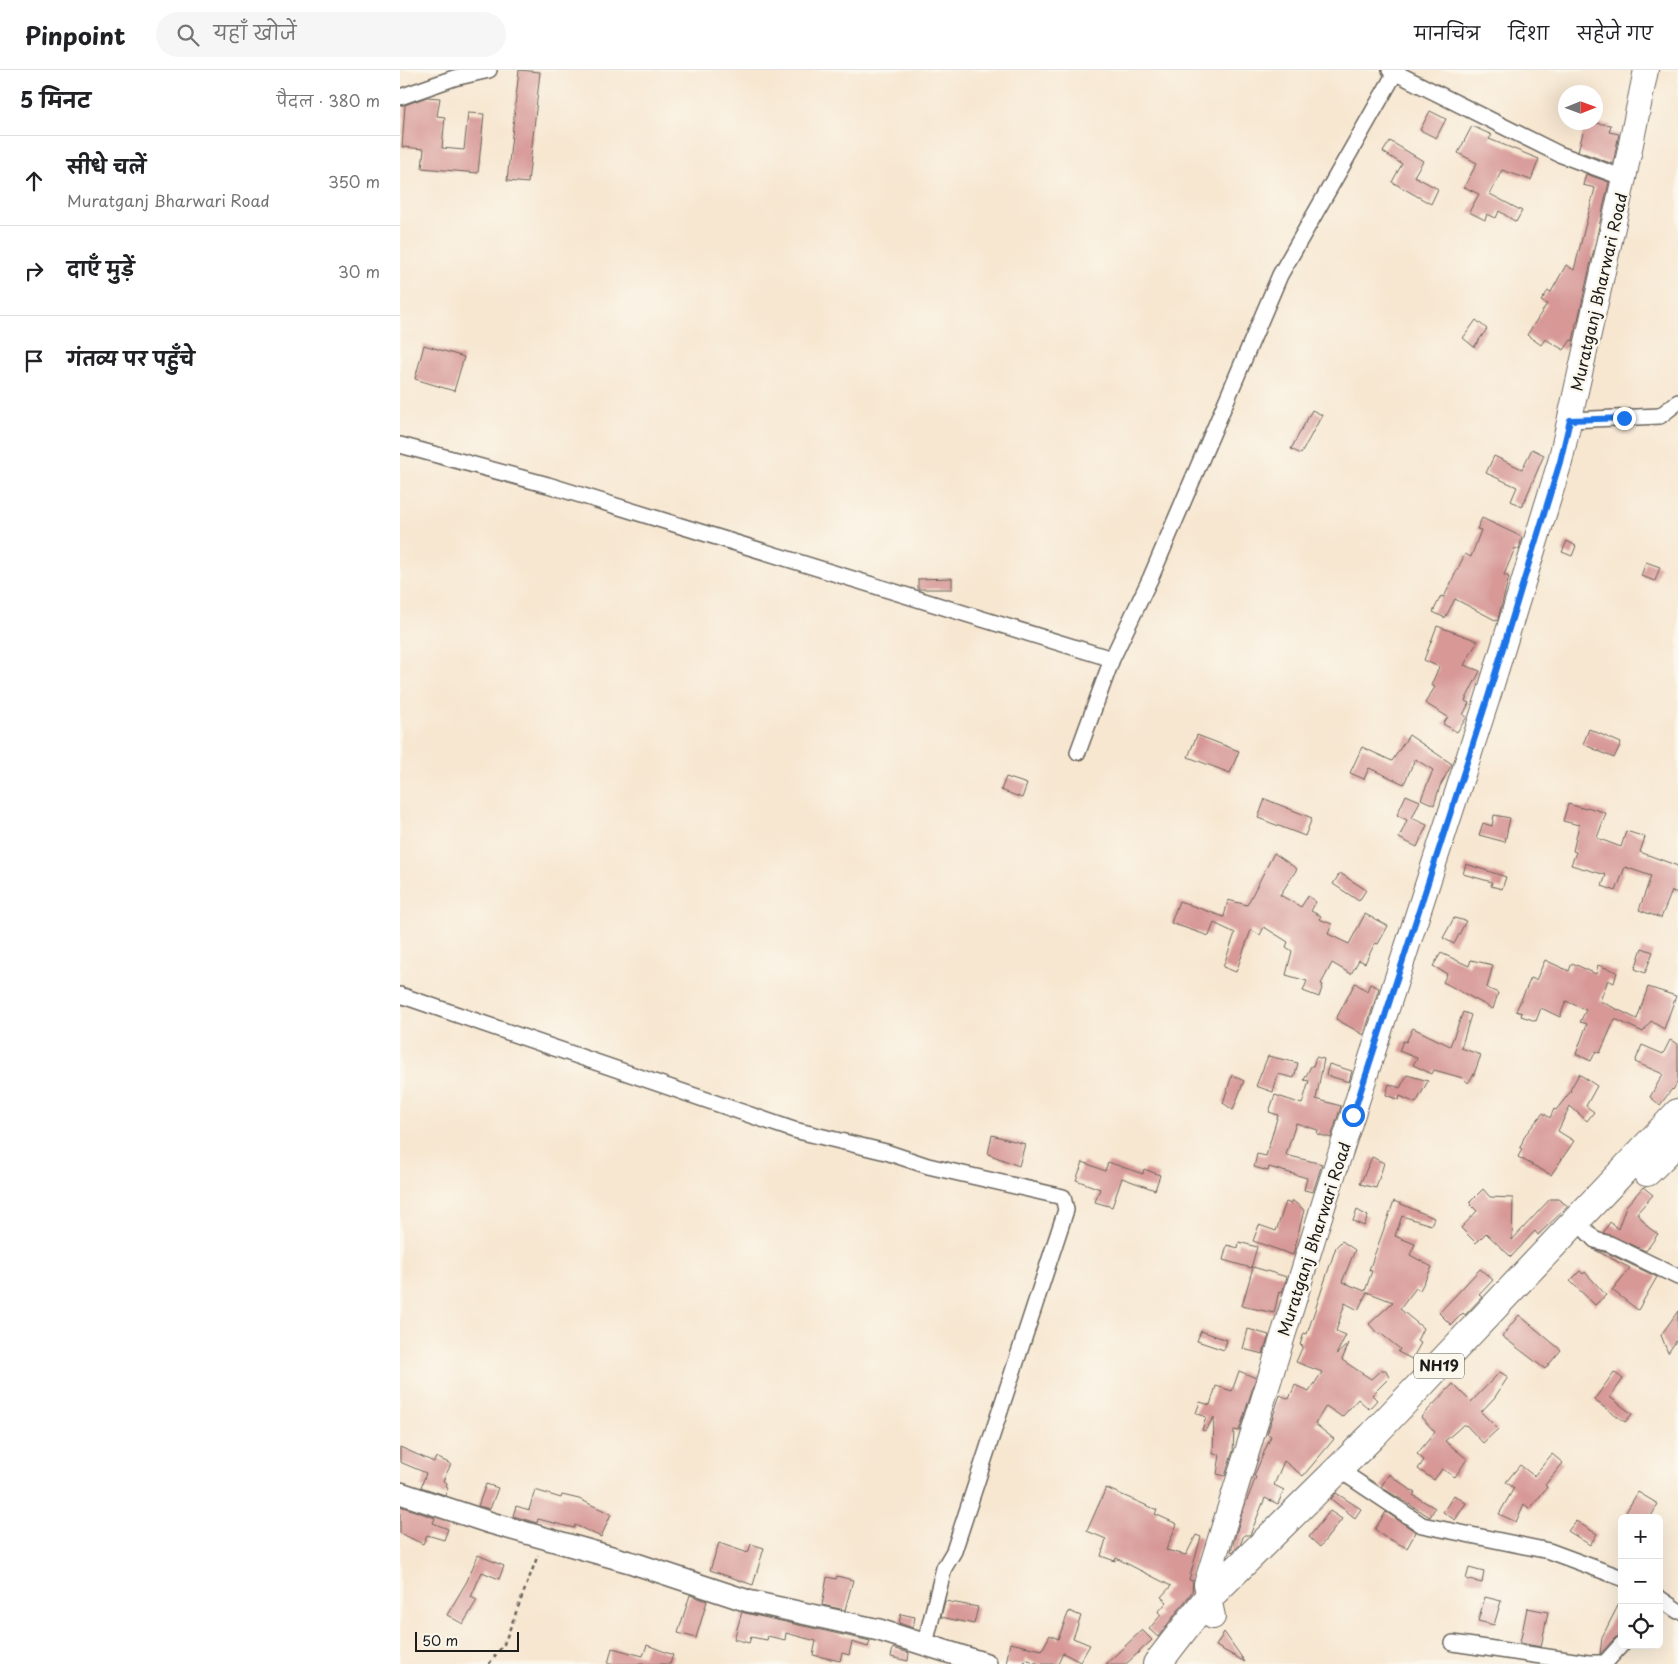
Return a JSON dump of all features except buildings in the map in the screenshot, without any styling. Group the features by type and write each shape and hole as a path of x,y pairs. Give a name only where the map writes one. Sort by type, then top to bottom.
{"highway":[{"name":"NH19","path":"1157,1664 1345,1473 1582,1225 1678,1113"},
{"name":"NH19","path":"1582,1225 1678,1141"},
{"name":"NH19","path":"1177,1664 1214,1608"}],"main road":[{"name":"Muratganj Bharwari Road","path":"1214,1608 1206,1584 1326,1197 1488,697 1560,462 1624,178 1646,70"}],"street":[{"path":"400,97 454,78 489,70"},
{"path":"1078,752 1112,660 1151,577 1280,275 1392,71 1559,154 1624,178"},
{"path":"1570,420 1660,416 1678,402"},
{"path":"400,445 548,485 1112,660"},
{"path":"400,995 794,1130 886,1152 928,1166 1063,1197 1066,1210 954,1551 944,1568 924,1644"},
{"path":"1582,1225 1595,1240 1610,1244 1678,1278"},
{"path":"1345,1473 1422,1525 1549,1551 1618,1577"},
{"path":"400,1493 491,1523 633,1563 748,1601 878,1630 986,1664"},
{"path":"1663,1601 1678,1611"},
{"path":"1453,1643 1588,1663 1605,1662 1618,1648"}],"path":[{"path":"489,1664 504,1644 545,1537"}],"route":[{"path":"1353,1115 1488,697 1560,462 1570,420 1624,418"}]}
